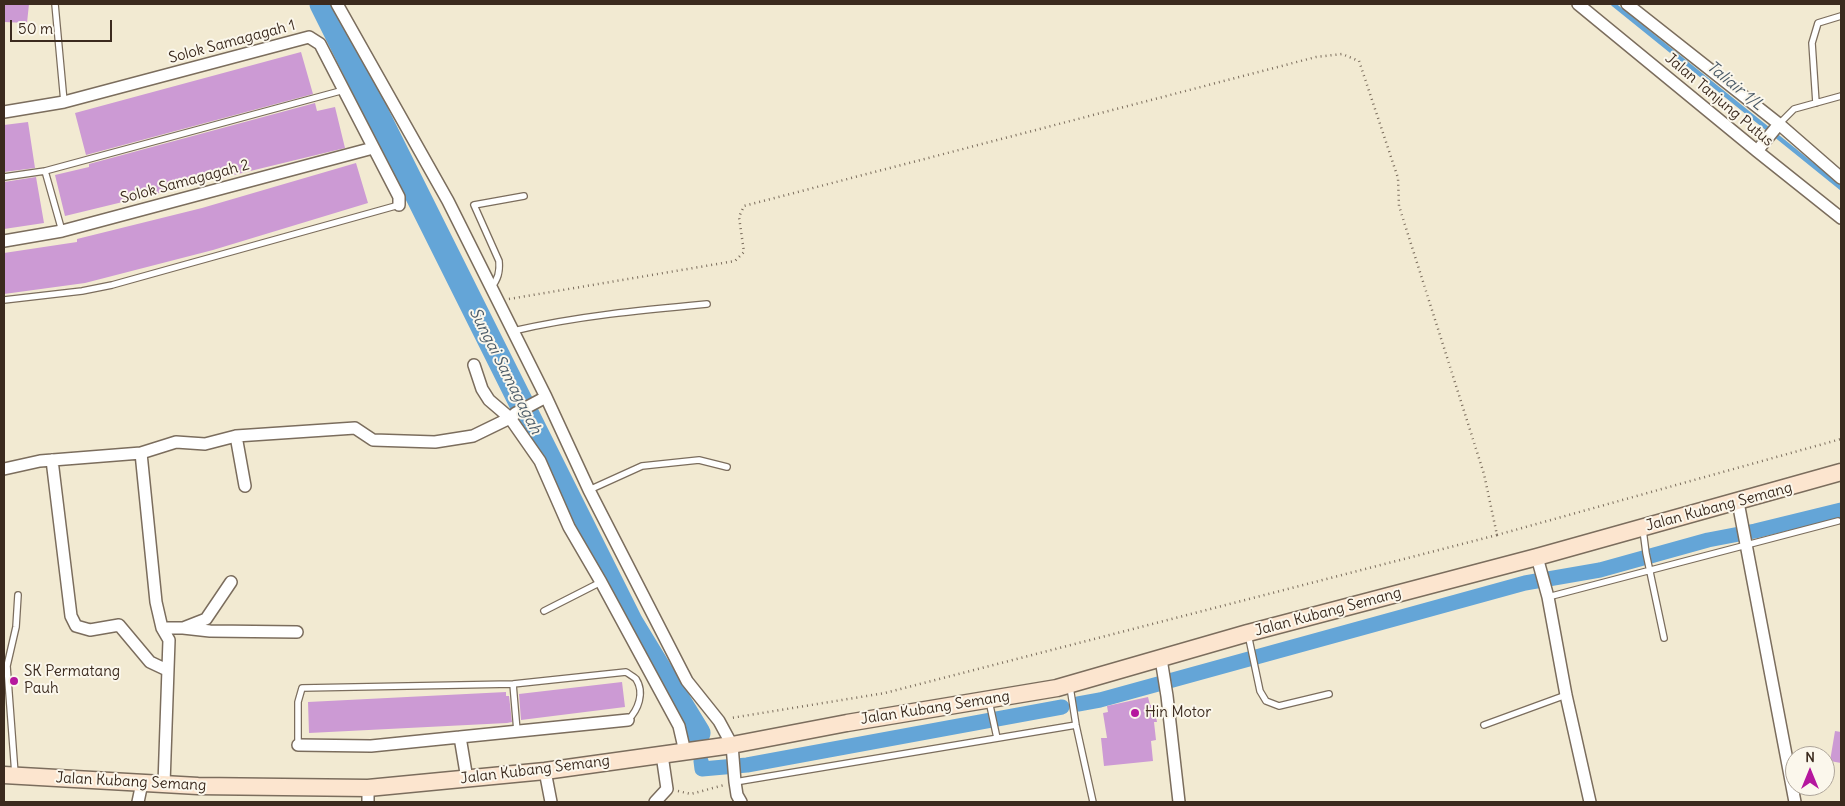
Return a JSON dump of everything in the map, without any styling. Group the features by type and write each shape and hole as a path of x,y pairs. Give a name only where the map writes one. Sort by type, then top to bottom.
{"main road":[{"name":"Jalan Kubang Semang","path":"10,776 368,795 467,779 545,771 685,752 733,750 847,723 989,700 1162,668 1248,633 1537,558 1841,472"}],"street":[{"path":"337,4 448,202 513,331 542,399 688,681 719,721 733,750 737,795 740,802"},
{"name":"Jalan Tanjung Putus","path":"1578,4 1757,152 1841,218"},
{"path":"1593,16 1598,4"},
{"path":"1627,4 1841,178"},
{"name":"Solok Samagagah 1","path":"4,112 64,102 309,37 320,44 398,197 399,205"},
{"path":"1757,152 1777,125"},
{"name":"Solok Samagagah 2","path":"4,241 62,231 373,148"},
{"path":"474,365 482,389 489,400 513,415 540,461 569,528 601,582 679,726 685,752"},
{"path":"4,469 40,461 141,453 176,442 205,444 236,436 355,428 373,440 435,442 473,436 542,399"},
{"path":"236,436 245,486"},
{"path":"141,453 156,602 162,628 169,640 164,784"},
{"path":"52,460 71,616 76,626 90,630 119,625 150,662 167,670"},
{"path":"1738,502 1795,802"},
{"path":"1537,558 1545,587 1566,695 1590,802"},
{"path":"183,628 206,619 231,582"},
{"path":"162,628 210,631 297,632"},
{"path":"1162,668 1179,802"},
{"path":"298,745 371,746 628,720"},
{"path":"460,737 467,779"},
{"path":"655,802 667,789 662,755"},
{"path":"545,771 551,802"},
{"path":"138,802 142,783"}],"lane":[{"path":"55,4 64,102"},
{"path":"1816,103 1812,43 1818,23 1841,16"},
{"path":"4,177 45,170 344,90"},
{"path":"1777,125 1794,109 1841,96"},
{"path":"45,170 62,231"},
{"path":"491,288 497,281 500,269 499,261 474,205 524,196"},
{"path":"4,300 82,291 112,285 399,205"},
{"path":"513,331 555,321 707,304"},
{"path":"589,490 642,466 699,460 727,467"},
{"path":"1545,587 1649,567 1745,541 1838,521"},
{"path":"1642,528 1664,638"},
{"path":"544,611 601,582"},
{"path":"10,776 6,665 16,627 18,595"},
{"path":"1248,633 1260,692 1266,702 1279,706 1329,694"},
{"path":"298,745 298,702 302,688 513,684 626,672 636,680 640,698 635,713 628,720"},
{"path":"513,684 517,731"},
{"path":"1070,684 1076,725 1093,802"},
{"path":"1484,725 1566,695"},
{"path":"989,700 997,738"},
{"path":"735,776 1076,725"}],"path":[{"path":"498,300 735,261 744,252 739,217 744,206 1316,57 1342,54 1359,61 1398,178 1399,206 1484,474 1497,534"},
{"path":"719,721 885,693 1497,534 1841,440"},
{"path":"667,789 691,794 735,776"}],"building":[{"path":"4,4 29,4 27,23 4,22"},
{"path":"301,52 313,94 86,155 75,113"},
{"path":"315,103 317,111 335,107 345,148 65,216 55,175 89,167 89,164"},
{"path":"28,122 35,168 4,172 4,125"},
{"path":"356,163 368,203 213,250 85,283 4,294 4,253 77,242 77,239 202,208"},
{"path":"36,177 44,223 4,229 4,182"},
{"path":"622,682 625,707 521,720 519,694"},
{"path":"506,692 506,696 509,696 512,722 309,733 308,702"},
{"path":"1148,697 1150,705 1154,704 1157,722 1154,722 1156,740 1151,741 1153,761 1104,766 1101,738 1107,738 1103,713 1108,712 1107,706"},
{"path":"1835,731 1841,732 1841,763 1835,762 1835,746 1832,746"}],"waterway":[{"name":"Sungai Samagagah","path":"322,4 631,623 698,733"},
{"name":"Taliair 1/L","path":"1613,4 1841,188"},
{"path":"1078,704 1100,700 1525,583 1600,570 1708,540 1755,531 1841,510"},
{"path":"701,761 702,769 747,765 1062,707"}],"place":[{"name":"SK Permatang Pauh","path":"14,681"},
{"name":"Hin Motor","path":"1135,713"}]}
